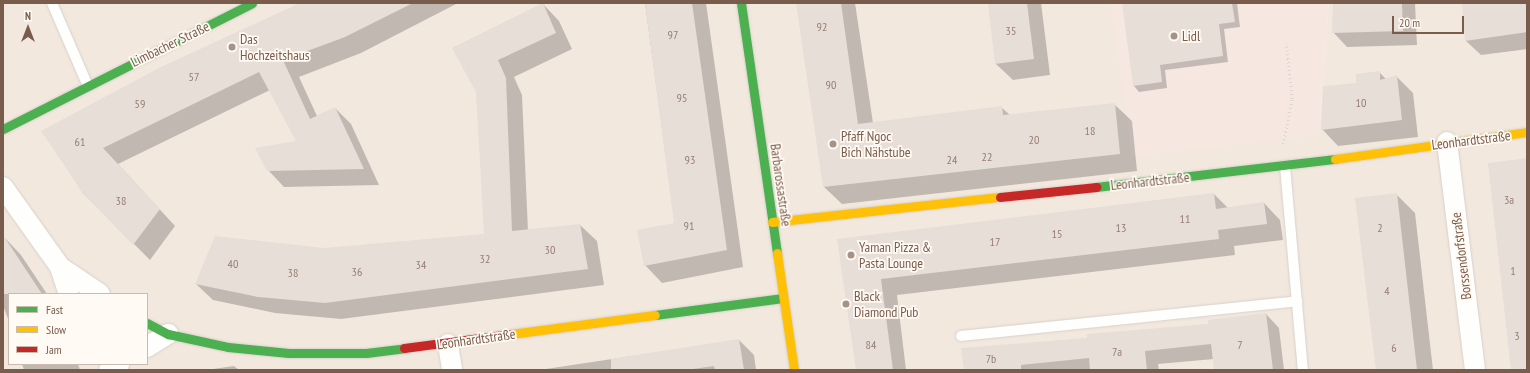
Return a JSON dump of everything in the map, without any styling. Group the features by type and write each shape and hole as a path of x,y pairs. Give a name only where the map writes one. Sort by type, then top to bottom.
{"street":[{"name":"Limbacher Straße","path":"3,129 87,84 252,3"},
{"name":"Barbarossastraße","path":"741,3 794,370"},
{"name":"Leonhardtstraße","path":"772,222 1284,166 1527,132"},
{"name":"Borssendorfstraße","path":"1447,142 1475,370"},
{"path":"3,187 60,267 69,293"},
{"path":"60,267 99,293"},
{"name":"Leonhardtstraße","path":"148,324 168,334 228,347 289,353 366,353 448,344 783,298"},
{"path":"148,346 168,334"},
{"path":"448,344 452,370"}],"lane":[{"path":"52,3 87,84"},
{"path":"1284,166 1303,370"},
{"path":"961,336 1297,302"}],"path":[{"path":"1284,166 1282,135 1292,98 1286,44"}],"shaded area":[{"path":"3,3 1112,3 1319,135 1329,3 1527,3 1527,370 3,370"},
{"path":"1111,3 1329,3 1319,135 1132,156"}],"building":[{"path":"300,3 413,3 345,37 283,60 310,119 335,107 364,169 267,171 255,148 296,141 259,72 103,148 160,209 133,245 83,193 41,131 159,68"},
{"path":"543,3 556,33 498,60 506,78 512,231 580,224 588,269 325,303 258,297 195,284 215,236 324,248 484,234 476,92 452,48"},
{"path":"645,3 692,3 727,250 644,266 637,230 674,223"},
{"path":"796,3 841,3 858,124 1002,106 1003,115 1115,103 1120,154 823,187"},
{"path":"988,3 1027,3 1034,59 995,64"},
{"name":"Lidl","path":"1122,3 1232,3 1235,22 1219,24 1223,56 1160,65 1162,82 1133,86"},
{"path":"1333,3 1402,3 1403,31 1332,33"},
{"path":"1462,3 1527,3 1527,32 1465,41"},
{"path":"1380,71 1380,80 1397,75 1402,120 1321,130 1323,86 1356,83 1356,74"},
{"path":"1527,158 1527,370 1511,370 1488,163"},
{"path":"1214,193 1216,209 1264,202 1267,224 1218,230 1219,239 881,279 893,370 856,370 837,239"},
{"path":"1397,193 1417,370 1376,370 1355,198"},
{"path":"3,235 41,293 3,294"},
{"path":"1266,313 1273,370 1214,370 1211,344 1145,351 1147,370 1090,370 1089,358 1021,365 1021,370 964,370 961,348 1087,338 1087,334 1208,324 1208,320"},
{"path":"739,339 744,370 715,370 714,366 686,370 611,370 611,359"}],"traffic: fast":[{"path":"3,129 252,3"},
{"path":"741,3 777,253"},
{"path":"1096,187 1335,159"},
{"path":"655,315 783,298"},
{"path":"148,324 168,334 228,347 289,353 366,353 404,348"}],"traffic: slow":[{"path":"1335,159 1527,132"},
{"path":"772,222 1000,197"},
{"path":"777,253 794,370"},
{"path":"511,334 655,315"}],"traffic: jam":[{"path":"1000,197 1096,187"},
{"path":"404,348 511,334"}],"place":[{"name":"Lidl","path":"1174,36"},
{"name":"Das Hochzeitshaus","path":"232,47"},
{"name":"Pfaff Ngoc Bich Nähstube","path":"833,144"},
{"name":"Yaman Pizza & Pasta Lounge","path":"851,255"},
{"name":"Black Diamond Pub","path":"846,304"}]}
